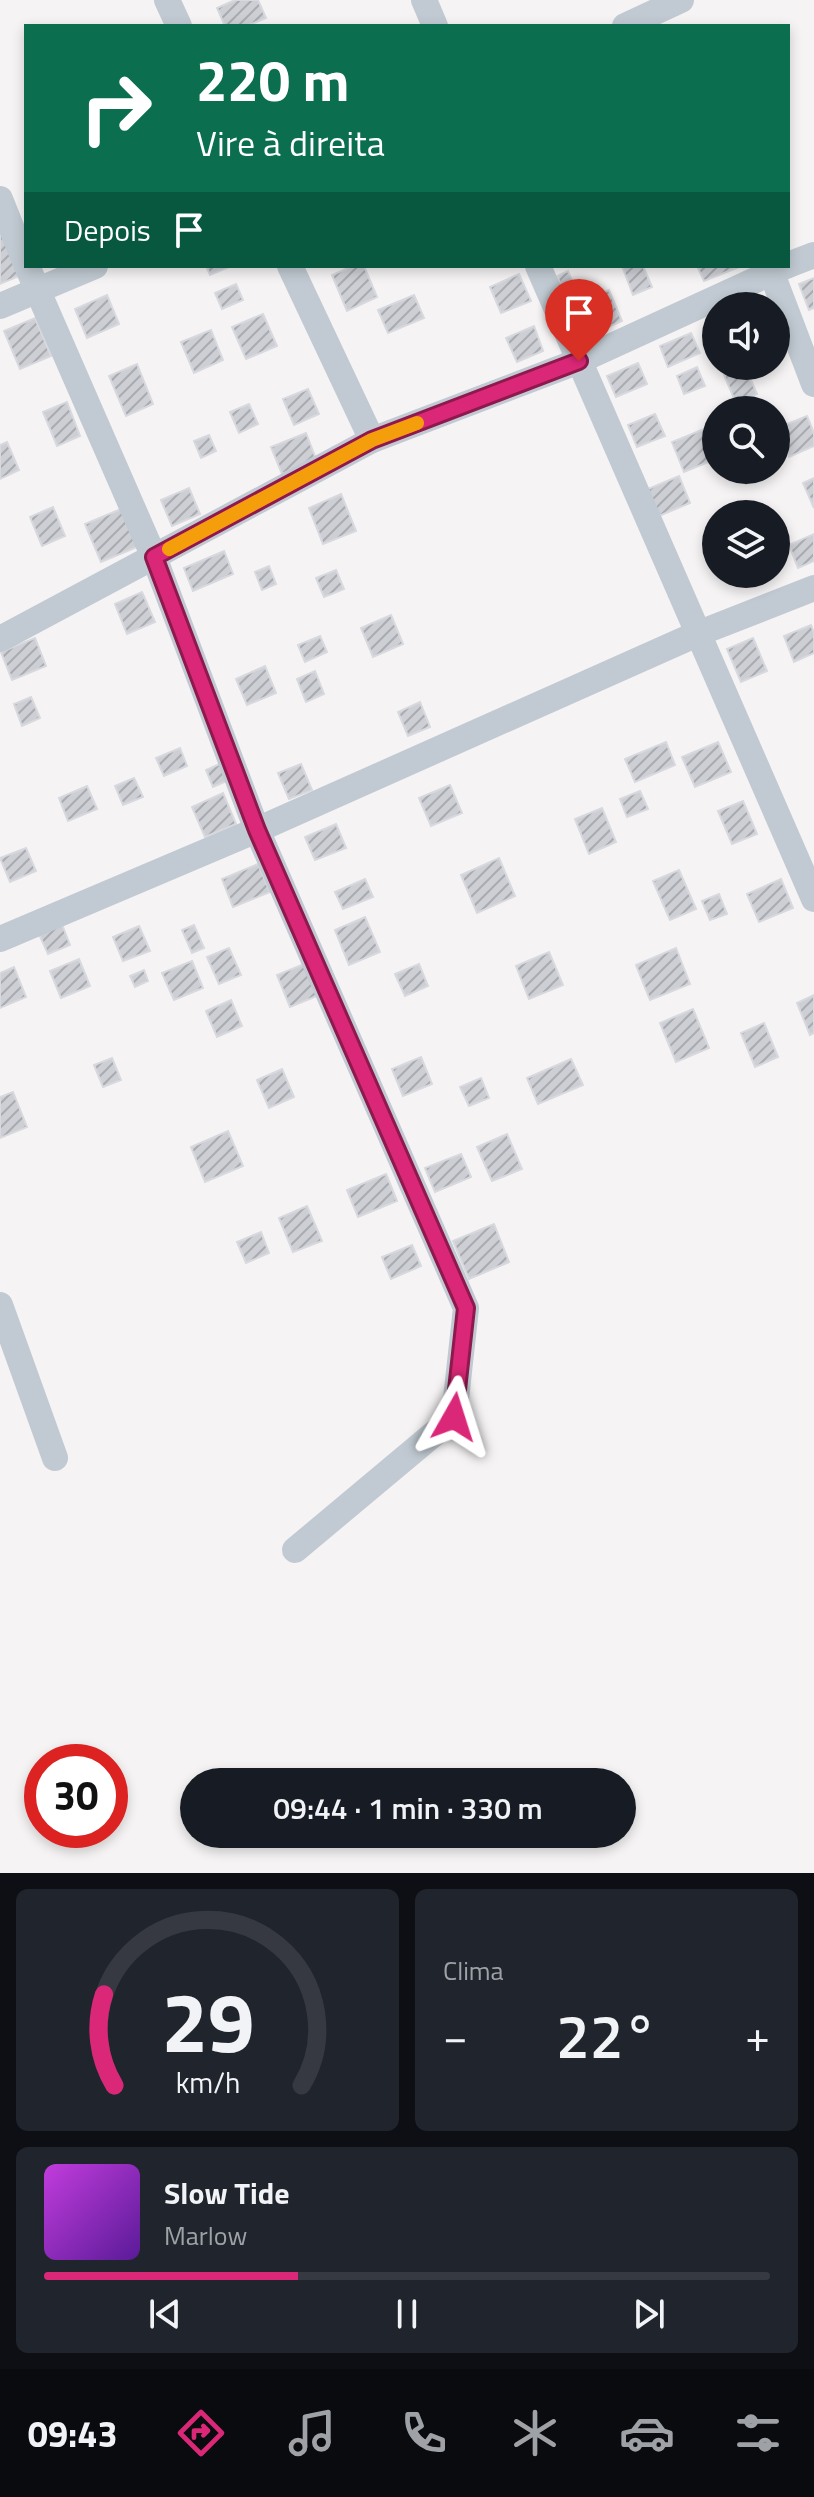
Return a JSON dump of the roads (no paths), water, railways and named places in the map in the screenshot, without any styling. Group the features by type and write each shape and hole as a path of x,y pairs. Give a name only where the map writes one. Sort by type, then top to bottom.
{"street":[{"path":"167,0 178,24"},
{"path":"424,0 434,24"},
{"path":"630,24 681,0"},
{"path":"0,199 24,258"},
{"path":"790,263 814,255"},
{"path":"0,306 30,273 76,268"},
{"path":"291,268 372,440"},
{"path":"539,268 814,899"},
{"path":"0,639 372,440 579,361 776,268"},
{"path":"778,268 814,384"},
{"path":"30,273 154,557 257,830 466,1308 454,1417 295,1550"},
{"path":"0,939 257,830 697,634 814,588"},
{"path":"0,1305 55,1458"}]}
